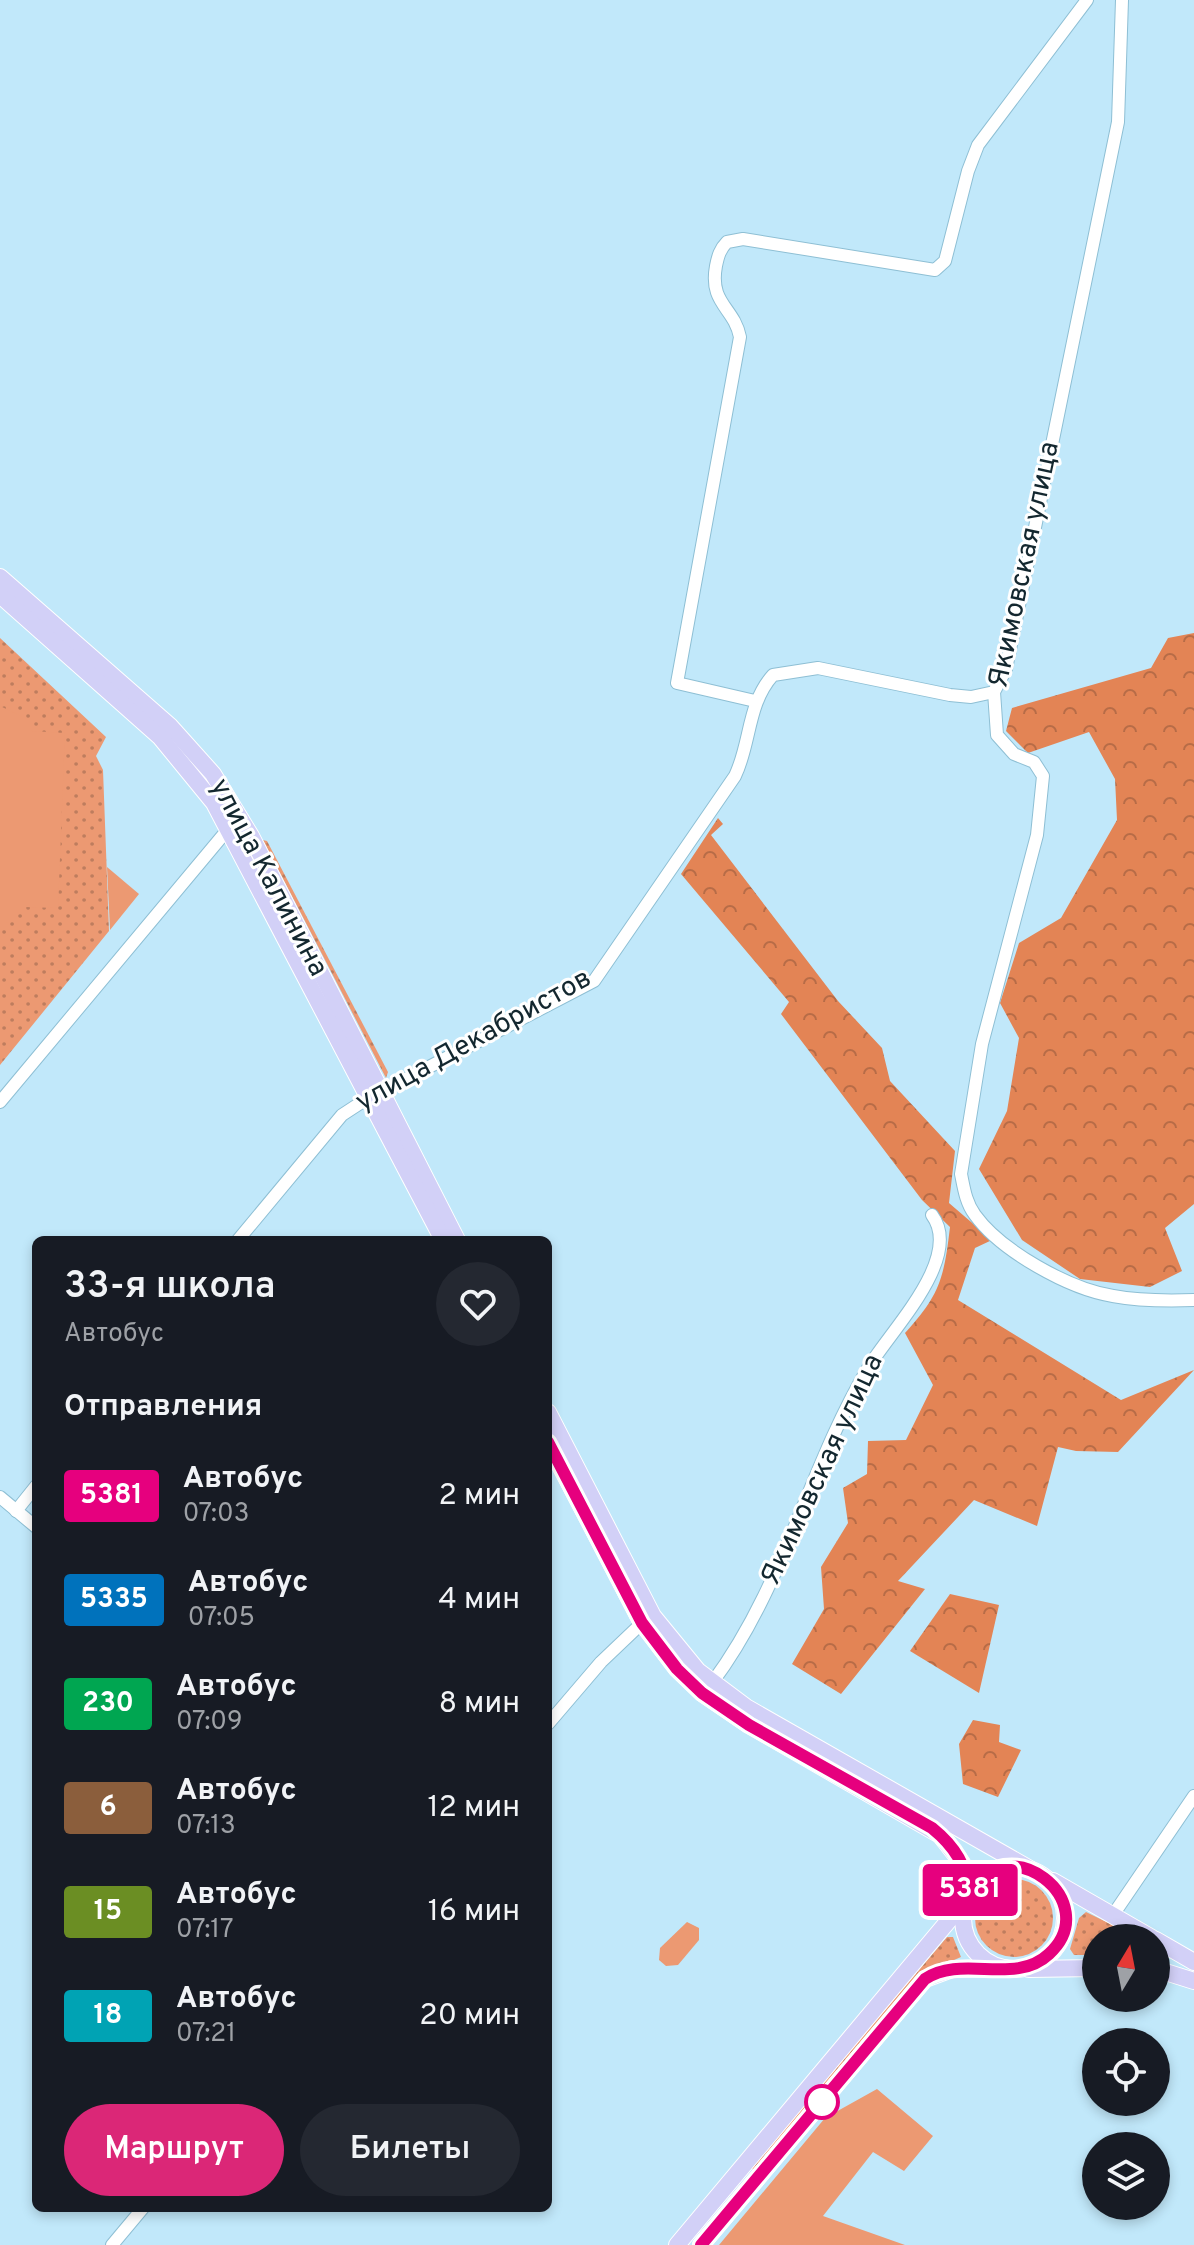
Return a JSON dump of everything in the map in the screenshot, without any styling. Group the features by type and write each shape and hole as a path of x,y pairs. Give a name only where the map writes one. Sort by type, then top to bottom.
{"main road":[{"name":"улица Калинина","path":"0,577 170,726 213,774 251,836 441,1236"},
{"name":"улица Калинина","path":"0,595 160,737 201,785 229,828 374,1096 455,1236"},
{"path":"552,1420 662,1652 702,1693 749,1725 940,1835 962,1863 967,1877 963,1923 970,1944 985,1960 1012,1968 1044,1959 1063,1932 1064,1906 1047,1878"},
{"path":"552,1449 648,1620 712,1683 746,1707 1128,1924"},
{"path":"677,2245 976,1883 995,1870 1030,1869"},
{"path":"1170,1948 1194,1962"},
{"path":"701,2245 925,1979 952,1969 1082,1968"},
{"path":"1170,1973 1194,1981"},
{"path":"741,2169 755,2181"}],"street":[{"path":"994,692 971,697 950,695 838,670 806,668 773,675 755,701 677,683 740,337 738,327 715,294 719,254 727,242 757,240 935,270 945,261 968,171 978,145 1087,0"},
{"name":"Якимовская улица","path":"1122,0 1118,122 1006,669 994,692 997,735 1014,754 1034,762 1043,776 1037,835 982,1044 961,1174 964,1194 988,1231 1058,1278 1110,1296 1153,1301 1194,1300"},
{"name":"улица Декабристов","path":"241,1236 342,1115 594,981 706,821 740,766 755,701"},
{"path":"0,1102 229,828"},
{"name":"Якимовская улица","path":"712,1683 746,1635 779,1568 853,1393 885,1338 923,1293 941,1243 941,1227 932,1215"},
{"path":"16,1511 32,1491"},
{"path":"0,1497 32,1524"},
{"path":"552,1719 601,1662 648,1620"},
{"path":"1113,1915 1194,1796"},
{"path":"112,2245 140,2212"}],"shaded area":[{"path":"0,638 106,737 96,756 103,770 109,931 0,1065"},
{"path":"0,706 21,716 32,731 65,733 58,908 25,907 0,928"},
{"path":"263,840 267,841 388,1072 386,1078"},
{"path":"107,867 139,894 110,930"},
{"path":"1014,1879 1029,1882 1046,1896 1053,1918 1050,1933 1036,1950 1014,1957 999,1954 982,1940 975,1918 978,1903 992,1886"},
{"path":"1086,1912 1110,1924 1082,1924 1082,1955 1074,1955 1070,1949 1079,1918"},
{"path":"687,1922 699,1928 699,1940 678,1965 666,1966 659,1960 660,1948"},
{"path":"947,1937 953,1937 961,1957 915,1977 754,2170 751,2168"},
{"path":"877,2089 933,2136 904,2171 873,2152 823,2216 905,2245 719,2245 825,2118"}],"green space":[{"path":"1194,633 1194,1204 1165,1228 1182,1271 1150,1287 1080,1279 1022,1240 979,1169 1007,1111 1019,1038 1000,1003 1019,943 1061,918 1117,820 1115,779 1089,732 1028,753 1006,731 1012,708 1151,668 1168,638"},
{"path":"718,818 723,824 711,835 838,1001 882,1048 890,1081 955,1151 949,1203 992,1240 975,1248 958,1300 1121,1400 1194,1370 1118,1452 1076,1451 1058,1447 1037,1526 974,1500 898,1581 925,1589 841,1694 792,1664 824,1609 821,1567 848,1523 843,1488 867,1474 868,1441 906,1440 933,1385 905,1333 926,1308 938,1285 950,1227 922,1200 781,1014 789,1002 681,874"},
{"path":"950,1594 999,1605 979,1693 910,1651"},
{"path":"973,1720 1000,1725 999,1742 1021,1750 998,1797 963,1784 959,1744"}],"bus line":[{"name":"5381","path":"552,1450 642,1623 662,1652 702,1693 749,1725 932,1828 949,1843 962,1863 968,1883 967,1896 971,1888 988,1873 1020,1867 1047,1878 1060,1894 1064,1906 1065,1926 1061,1939 1054,1950 1038,1963 1019,1969 952,1969 925,1979 701,2245"}]}
